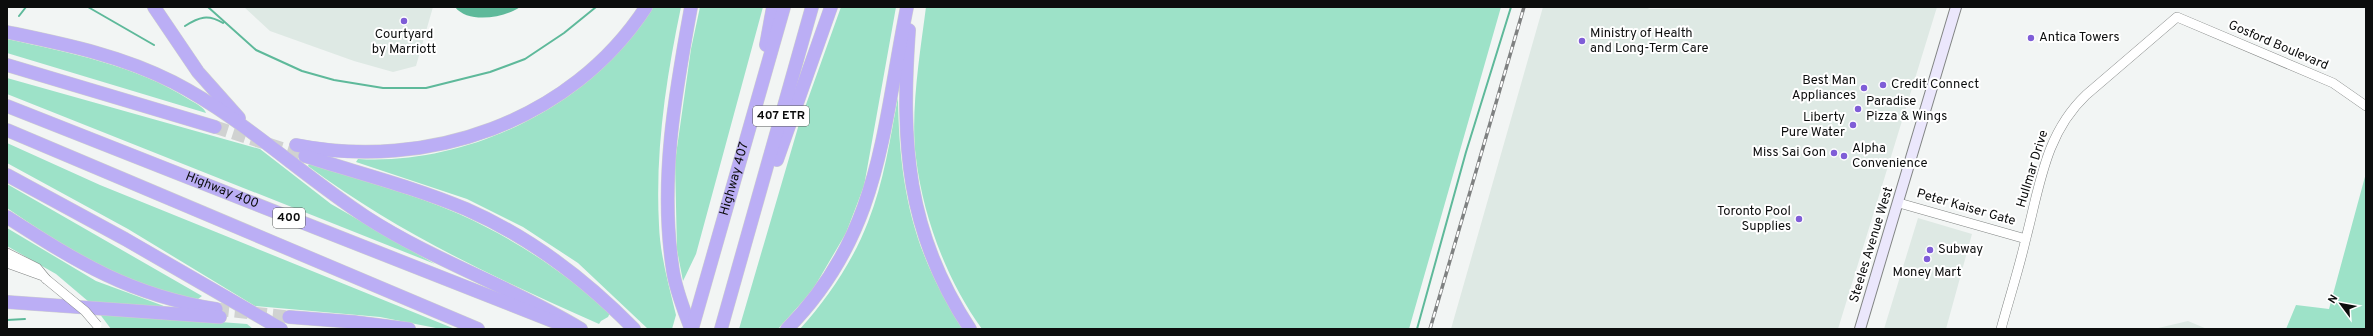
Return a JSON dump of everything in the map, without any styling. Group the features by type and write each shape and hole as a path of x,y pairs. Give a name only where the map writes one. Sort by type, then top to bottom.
{"highway":[{"path":"154,7 198,72 254,134"},
{"path":"296,145 352,153 399,152 449,143 505,124 540,107 594,66 620,41 646,7"},
{"path":"692,7 670,139 667,186 673,272 692,329"},
{"path":"752,122 773,7"},
{"name":"Highway 407","path":"692,329 784,7"},
{"name":"Highway 407","path":"721,329 752,225 812,7"},
{"path":"752,225 831,7"},
{"path":"787,329 820,292 834,272 861,217 878,162 907,7"},
{"path":"911,7 905,119 912,189 920,222 933,262 954,304 970,329"},
{"path":"7,32 87,49 128,62 174,83 254,134 366,217 410,243 545,307 581,329"},
{"path":"7,65 215,127"},
{"name":"Highway 400","path":"7,106 571,329"},
{"name":"Highway 400","path":"7,130 478,329"},
{"path":"305,156 441,199 506,229 565,267 609,304 634,329"},
{"path":"7,175 125,239 222,296 282,329"},
{"path":"7,217 80,263 108,277 154,295 218,313 7,302"},
{"path":"222,296 267,329"},
{"path":"289,317 354,322 409,329"}],"main road":[{"name":"Steeles Avenue West","path":"1860,329 1899,203 1956,7"}],"street":[{"name":"Gosford Boulevard","path":"2177,17 2333,83 2366,106"},
{"name":"Hullmar Drive","path":"2001,329 2051,145 2065,117 2086,95 2177,17"},
{"name":"Peter Kaiser Gate","path":"1899,203 2026,239"},
{"path":"7,253 37,268 45,278 86,311 99,327"},
{"path":"7,263 45,278"}],"shaded area":[{"path":"244,7 433,7 416,66 393,72 354,61 270,31"},
{"path":"455,7 520,7 505,14 486,18 468,16"},
{"path":"652,7 681,7 666,88 660,143 658,198 661,248 676,315 672,329 648,329 578,263 523,227 467,199 356,162 358,159 395,159 433,154 471,144 507,130 542,113 575,92 604,67 629,39"},
{"path":"700,7 763,7 696,254 683,281 677,250 675,162 691,49"},
{"path":"841,7 896,7 864,186 846,233 812,291 778,329 739,329 799,124"},
{"path":"926,7 1501,7 1409,329 982,329 958,290 938,248 924,203 919,180 914,140 914,122 916,83"},
{"path":"1543,7 1645,7 1650,9 1937,7 1838,329 1451,329"},
{"path":"7,39 78,55 125,69 169,88 200,106 206,113 7,53"},
{"path":"7,78 260,149 331,204 435,264 7,94"},
{"path":"898,97 902,160 912,219 932,274 964,329 800,329 830,292 862,237 874,207 878,192"},
{"path":"7,143 100,185 455,329 441,329 380,317 255,306 128,229 7,163"},
{"path":"309,164 441,206 500,234 557,270 610,313 608,317 599,324 486,272 413,234 377,213 308,166"},
{"path":"2366,173 2366,329 2286,329 2296,305 2329,309"},
{"path":"7,184 202,296 198,299 172,294 147,286 122,276 74,251 7,208"},
{"path":"1918,218 1972,234 1946,329 1884,329"},
{"path":"7,228 96,281 172,309 89,302 56,274 7,246"},
{"path":"99,313 247,324 253,329 111,329"},
{"path":"2188,321 2207,329 2154,329"}],"waterway":[{"path":"19,16 26,7"},
{"path":"88,7 154,45"},
{"path":"208,7 256,50 302,71 334,80 383,88 426,88 490,72 525,59 564,33 596,7"},
{"path":"1417,329 1466,152 1511,7"},
{"path":"185,26 195,20 204,18 213,18 223,23"},
{"path":"7,320 25,319"}],"tunnel":[{"path":"215,127 305,156"},
{"path":"216,309 289,317"}],"railway":[{"path":"1430,329 1524,7"}],"place":[{"name":"Courtyard by Marriott","path":"404,21"},
{"name":"Antica Towers","path":"2031,38"},
{"name":"Ministry of Health and Long-Term Care","path":"1582,41"},
{"name":"Credit Connect","path":"1883,85"},
{"name":"Best Man Appliances","path":"1864,88"},
{"name":"Paradise Pizza & Wings","path":"1858,109"},
{"name":"Liberty Pure Water","path":"1853,125"},
{"name":"Miss Sai Gon","path":"1834,153"},
{"name":"Alpha Convenience","path":"1844,156"},
{"name":"Toronto Pool Supplies","path":"1799,219"},
{"name":"Subway","path":"1930,250"},
{"name":"Money Mart","path":"1927,259"}]}
